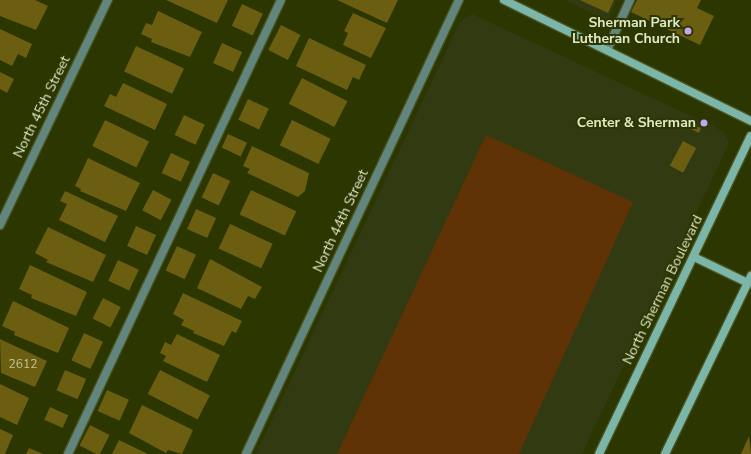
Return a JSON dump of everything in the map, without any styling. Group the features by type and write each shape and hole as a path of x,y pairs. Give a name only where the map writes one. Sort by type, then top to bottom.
{"main road":[{"path":"504,0 751,121"},
{"name":"North Sherman Boulevard","path":"600,454 751,136"},
{"path":"665,454 749,280 694,257"}],"street":[{"name":"North 45th Street","path":"0,225 108,0"},
{"path":"68,454 281,0"},
{"name":"North 44th Street","path":"246,454 459,0"},
{"path":"607,50 630,0"}],"shaded area":[{"path":"565,0 617,0 608,21"},
{"path":"472,14 723,131 729,143 582,454 256,454 460,22"},
{"path":"486,135 633,202 519,454 337,454"}],"building":[{"path":"0,0 35,0 48,6 36,30 0,16"},
{"path":"166,0 228,0 217,23"},
{"path":"337,0 398,0 387,23"},
{"path":"580,0 614,0 608,13"},
{"name":"Sherman Park Lutheran Church","path":"637,0 701,0 697,8 714,16 700,45 631,12"},
{"path":"242,4 263,14 253,35 232,26"},
{"path":"158,11 202,32 190,57 151,42 152,39 141,34 146,23 152,25"},
{"path":"353,13 386,28 371,58 343,45 348,33 344,31"},
{"path":"281,25 301,35 288,60 268,50"},
{"path":"0,29 32,44 26,58 18,54 12,66 0,60"},
{"path":"309,38 366,65 359,80 353,77 347,90 296,66"},
{"path":"222,43 242,52 233,72 213,63"},
{"path":"136,46 184,68 172,94 124,71"},
{"path":"0,72 14,79 7,93 0,89"},
{"path":"302,78 347,101 334,127 289,104"},
{"path":"123,83 167,104 155,130 104,106 110,94 116,97"},
{"path":"248,99 269,109 259,130 238,120"},
{"path":"184,115 205,125 196,145 175,135"},
{"path":"105,120 149,141 136,168 92,146"},
{"path":"292,120 331,139 318,164 280,145"},
{"path":"691,124 701,128 699,133 689,128"},
{"path":"228,134 247,143 241,156 222,148"},
{"path":"683,141 696,148 683,173 670,166"},
{"path":"252,146 309,173 305,191 298,197 247,173 250,169 243,166"},
{"path":"171,153 190,162 181,182 162,173"},
{"path":"88,158 140,183 126,211 80,191 81,189 75,186"},
{"path":"213,173 230,181 219,206 202,197"},
{"path":"153,190 172,200 161,220 142,210"},
{"path":"251,190 296,211 285,236 240,214"},
{"path":"65,191 118,216 105,242 59,220 67,204 60,201"},
{"path":"196,209 216,218 207,238 187,229"},
{"path":"230,224 273,244 261,268 219,248"},
{"path":"136,226 156,235 147,255 127,246"},
{"path":"48,227 106,255 93,282 46,262 48,260 35,253"},
{"path":"177,246 196,255 185,279 166,270"},
{"path":"210,259 262,287 255,299 248,296 241,309 197,288"},
{"path":"118,260 139,270 129,291 108,281"},
{"path":"30,265 87,292 76,316 31,298 32,295 19,289"},
{"path":"183,293 242,321 236,333 232,331 224,346 193,333 194,331 181,325 184,320 173,314"},
{"path":"103,298 121,307 110,328 93,318"},
{"path":"13,301 69,328 58,353 14,335 15,332 2,326"},
{"path":"84,333 103,342 90,369 71,360"},
{"path":"177,334 220,355 207,382 163,361 166,356 160,353 165,342 171,345"},
{"path":"0,339 47,361 35,387 1,373"},
{"path":"65,370 86,379 78,399 56,390"},
{"path":"160,370 210,395 198,419 148,394"},
{"path":"0,384 29,398 17,425 0,417"},
{"path":"107,390 129,400 120,421 98,411"},
{"path":"142,405 193,430 182,454 168,450 166,453 129,433"},
{"path":"50,407 68,415 63,428 44,420"},
{"path":"90,425 110,435 100,454 96,454 80,445"},
{"path":"0,429 13,435 5,454 0,454"},
{"path":"749,436 751,454 741,454"},
{"path":"119,440 148,454 112,454"},
{"path":"29,448 43,454 26,454"}],"place":[{"name":"Sherman Park Lutheran Church","path":"688,31"},
{"name":"Center & Sherman","path":"704,123"}]}
